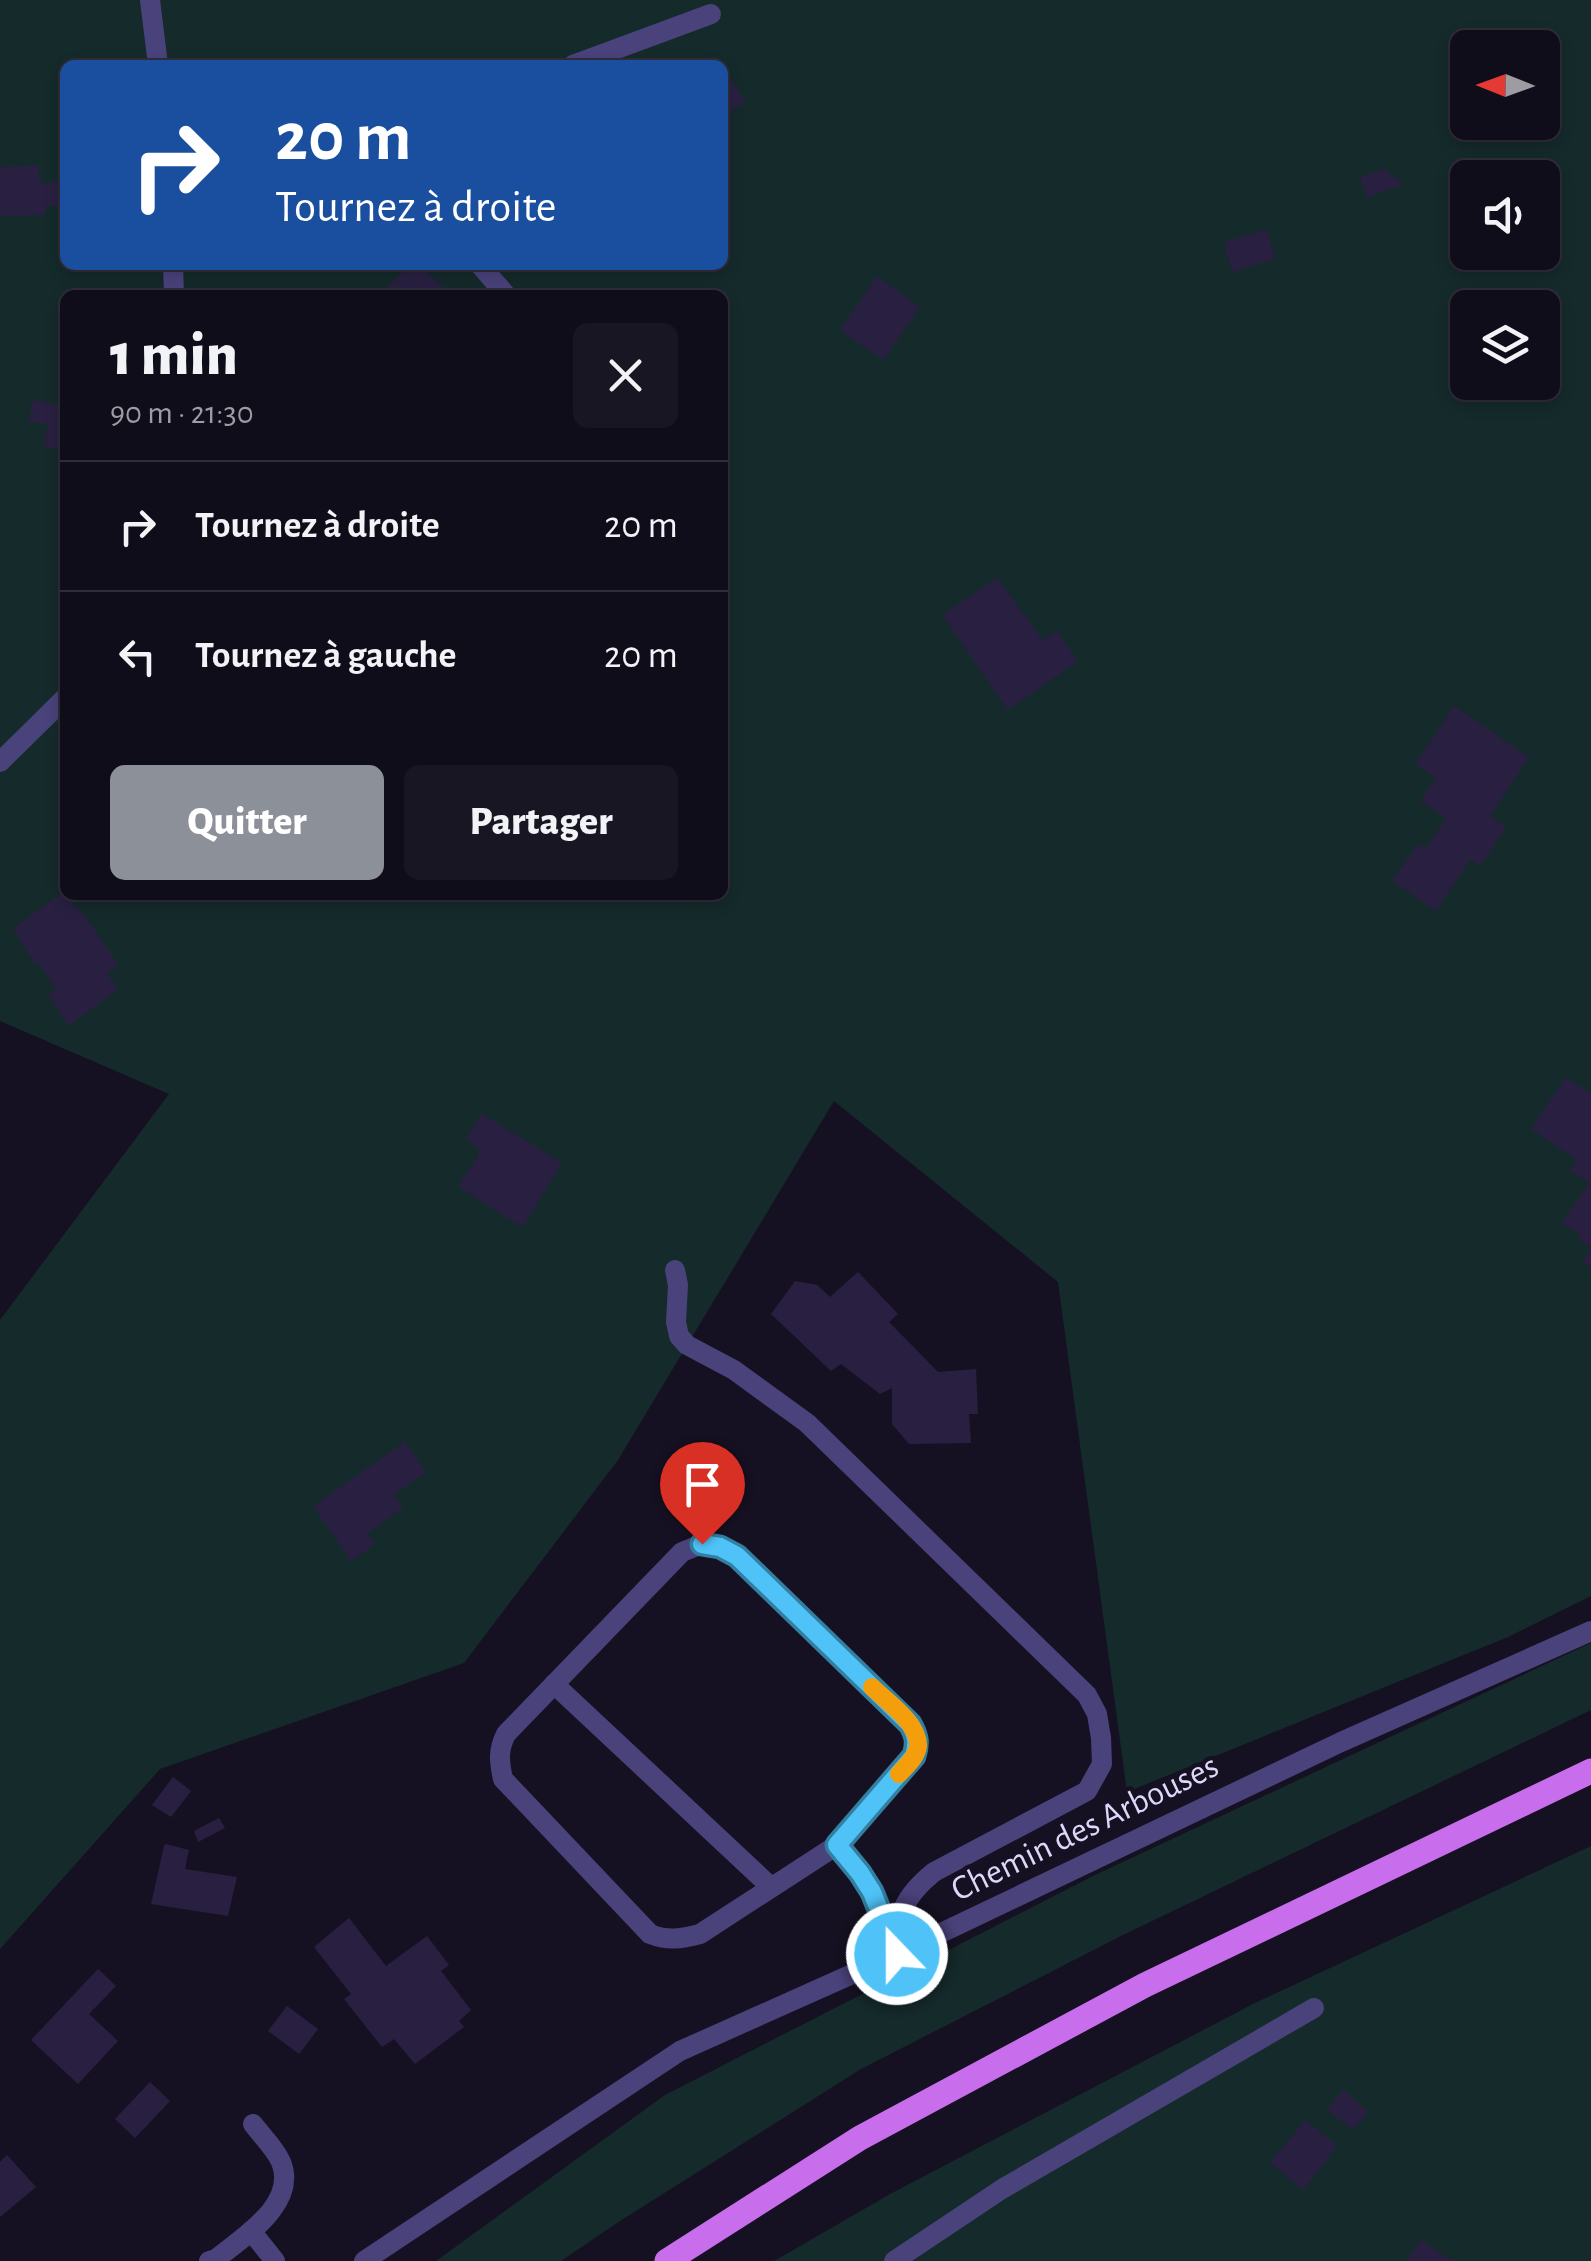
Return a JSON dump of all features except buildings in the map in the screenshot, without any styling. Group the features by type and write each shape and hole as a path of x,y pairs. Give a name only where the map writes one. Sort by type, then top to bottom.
{"main road":[{"path":"667,2261 860,2138 1128,1994 1591,1772"}],"street":[{"path":"150,0 157,60"},
{"path":"587,60 711,14"},
{"path":"484,270 502,290"},
{"path":"0,762 60,703"},
{"path":"675,1270 676,1322 679,1336 687,1345 734,1370 807,1423 1086,1695 1097,1714 1102,1764 1087,1791 934,1872 919,1884 902,1907 897,1954"},
{"path":"702,1544 720,1547 737,1556 910,1724 915,1734 918,1744 914,1756 837,1845 700,1934 664,1939 650,1934 503,1779 499,1748 506,1734 682,1552 702,1544"},
{"name":"Chemin des Arbouses","path":"364,2261 680,2052 897,1954 1341,1742 1591,1631"},
{"path":"554,1684 771,1887"},
{"path":"837,1845 872,1892 897,1954"},
{"path":"894,2261 1002,2189 1314,2008"},
{"path":"209,2261 251,2231 274,2207 284,2189 279,2157 253,2124"},
{"path":"251,2231 275,2261"}],"green space":[{"path":"0,0 1591,0 1591,1596 1508,1637 1127,1792 1058,1282 834,1101 618,1460 464,1663 160,1769 0,1949 0,1320 169,1094 0,1021"},
{"path":"1591,1643 1591,1710 1123,1935 861,2069 561,2261 436,2261 665,2095 1095,1875"},
{"path":"1591,1846 1591,2261 774,2261 892,2193 1253,2004"}],"slow traffic":[{"path":"872,1687 910,1724 915,1734 918,1744 914,1756 899,1774"}],"route":[{"path":"702,1544 737,1556 910,1724 915,1734 918,1744 914,1756 837,1845 872,1892 897,1954"}]}
